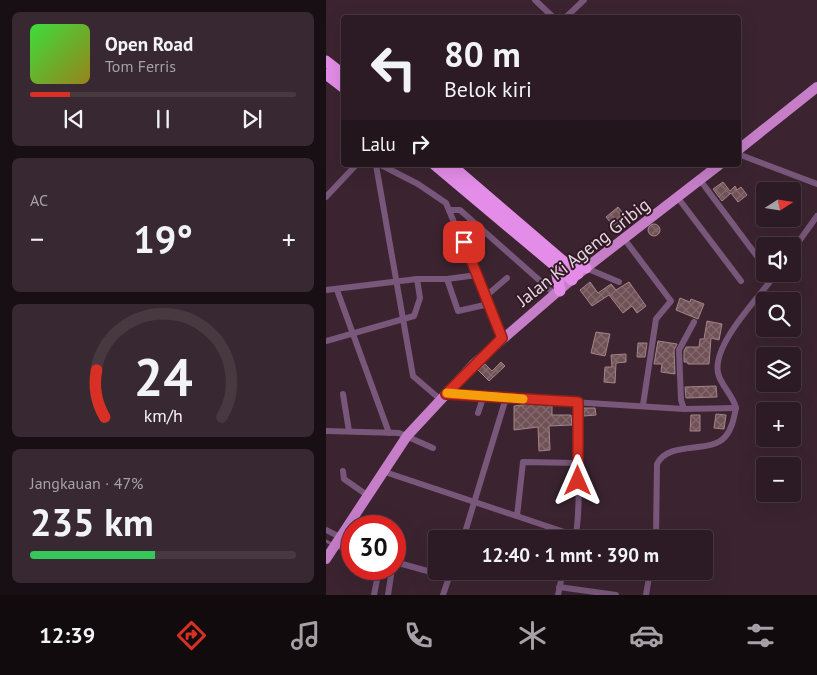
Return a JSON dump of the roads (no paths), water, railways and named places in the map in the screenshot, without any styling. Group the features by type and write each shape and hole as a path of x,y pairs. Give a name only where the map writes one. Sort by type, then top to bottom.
{"highway":[{"path":"326,61 341,73"},
{"path":"326,74 341,86"},
{"path":"438,167 559,263 579,274"},
{"path":"452,167 559,263 558,293"}],"main road":[{"path":"741,148 817,87"},
{"name":"Jalan Ki Ageng Gribig","path":"326,559 334,541 407,436 502,338 579,274 716,167"}],"street":[{"path":"535,0 551,15"},
{"path":"568,15 584,0"},
{"path":"741,155 817,184"},
{"path":"326,197 354,167"},
{"path":"376,167 413,376 444,397 484,395 684,409 736,408"},
{"path":"385,167 418,184 444,201 486,296 502,338"},
{"path":"700,180 756,254"},
{"path":"678,198 741,281"},
{"path":"449,210 460,210 558,293"},
{"path":"801,238 817,216"},
{"path":"625,240 671,301 656,319 643,405"},
{"path":"579,274 619,282"},
{"path":"326,290 417,279 447,279 477,275"},
{"path":"486,296 507,278"},
{"path":"326,341 416,315 420,298 417,279"},
{"path":"447,279 458,311 489,304"},
{"path":"656,530 656,477 659,461 669,453 722,440 732,426 736,408 720,379 717,365 728,338 768,282"},
{"path":"337,290 389,433"},
{"path":"684,409 681,400 679,350 694,322"},
{"path":"343,394 349,431"},
{"path":"478,413 484,395"},
{"path":"466,530 506,398"},
{"path":"576,530 578,402"},
{"path":"326,431 389,433 407,436 433,448"},
{"path":"517,516 523,462 578,463"},
{"path":"343,471 344,479 367,495"},
{"path":"382,471 556,530"},
{"path":"326,530 334,541"},
{"path":"406,564 428,569"},
{"path":"374,595 377,580"},
{"path":"388,595 390,580"},
{"path":"443,595 448,580"},
{"path":"558,595 561,580"},
{"path":"646,595 648,580"},
{"path":"559,587 616,595"}]}
